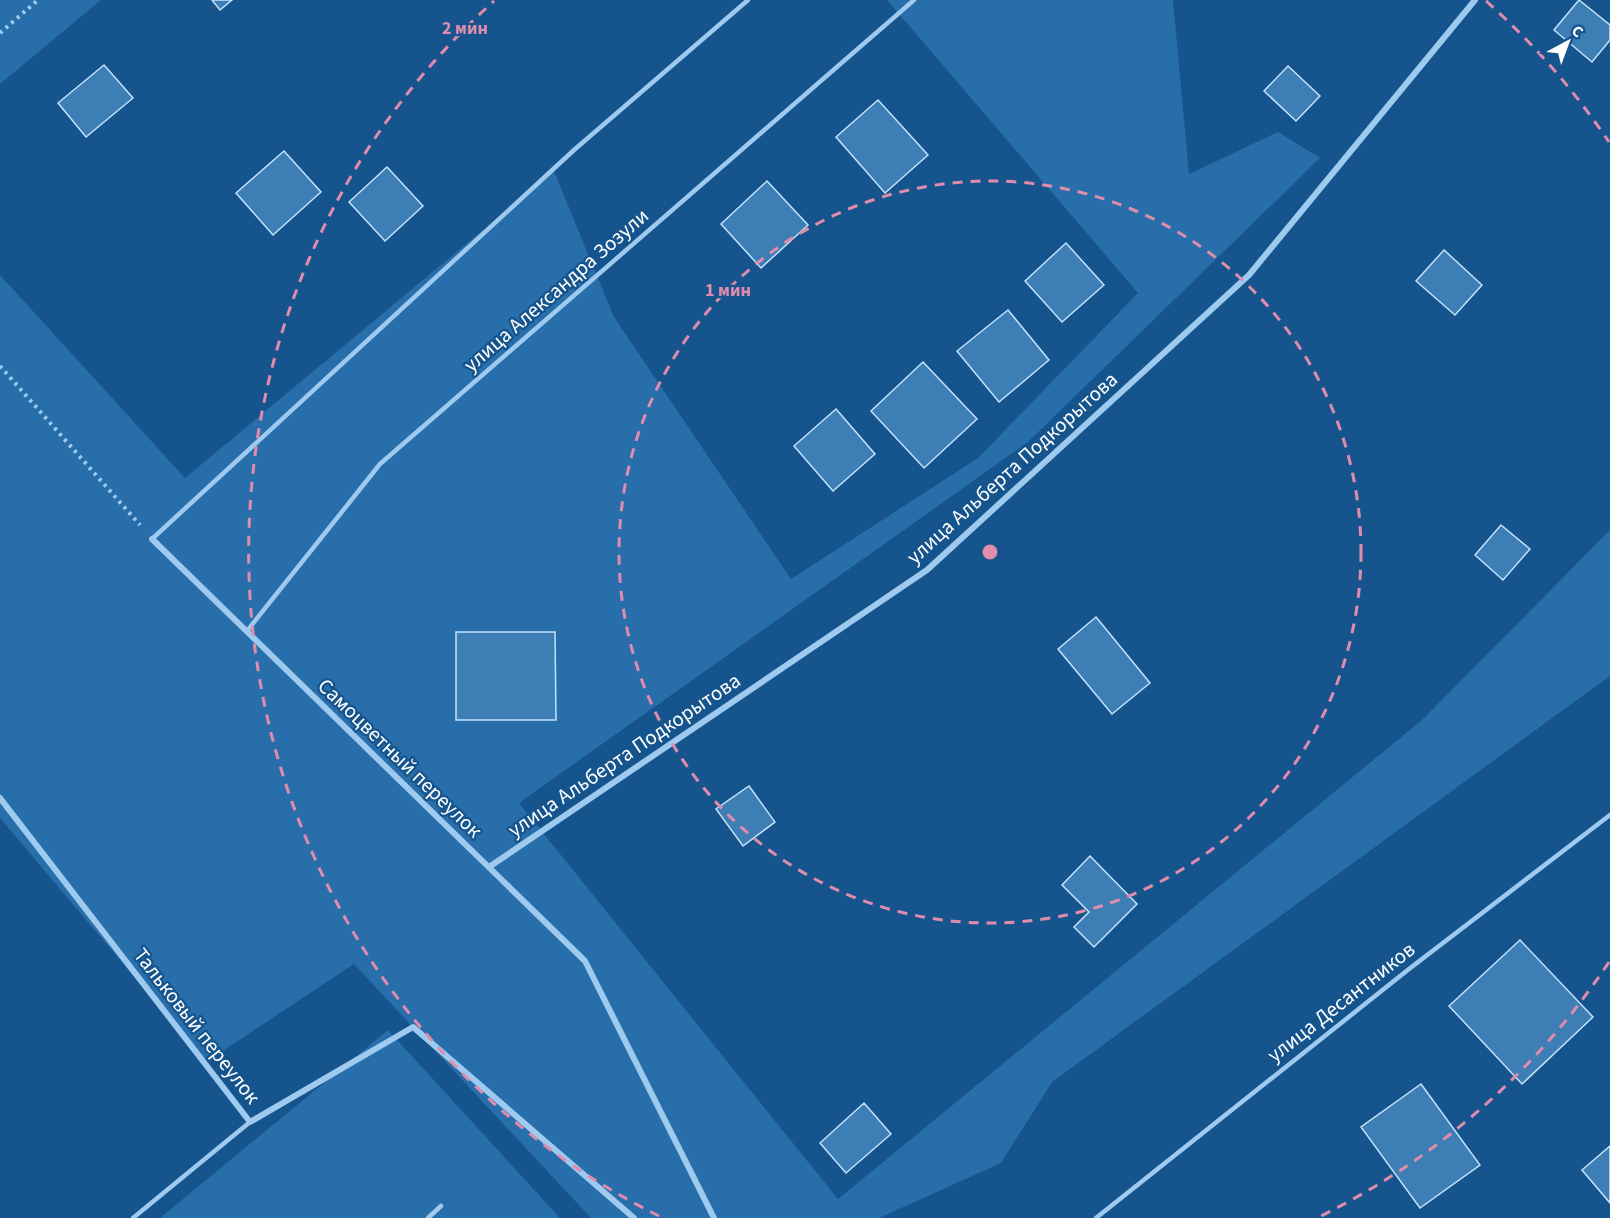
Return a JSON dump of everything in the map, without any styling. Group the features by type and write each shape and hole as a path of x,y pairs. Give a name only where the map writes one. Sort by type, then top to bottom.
{"street":[{"name":"улица Альберта Подкорытова","path":"489,867 927,570 1249,275 1475,0"},
{"name":"Самоцветный переулок","path":"152,539 585,961 714,1218"},
{"name":"Тальковый переулок","path":"0,798 250,1122 413,1027 634,1218"}],"lane":[{"path":"152,539 574,150 748,0"},
{"name":"улица Александра Зозули","path":"247,631 380,464 914,0"},
{"name":"улица Десантников","path":"1096,1218 1409,969 1610,815"},
{"path":"133,1218 250,1122"},
{"path":"428,1218 441,1206"}],"path":[{"path":"0,33 38,0"},
{"path":"0,366 152,539"}],"shaded area":[{"path":"0,0 101,0 0,84"},
{"path":"887,0 1173,0 1189,174 1278,132 1320,158 1028,442 519,803 838,1199 1422,720 1610,530 1610,676 1052,1082 1001,1163 879,1218 591,1218 354,964 206,1062 0,818 0,275 185,478 554,171 614,317 791,579 978,458 1138,293"},
{"path":"388,1030 560,1218 160,1218"}],"building":[{"path":"212,0 232,0 220,10"},
{"path":"1579,0 1610,25 1610,40 1592,62 1554,30"},
{"path":"104,65 133,98 86,137 58,103"},
{"path":"1288,66 1320,96 1296,121 1264,91"},
{"path":"878,100 928,155 885,193 836,137"},
{"path":"284,151 321,192 273,235 236,193"},
{"path":"387,167 423,206 385,241 349,202"},
{"path":"767,181 808,225 761,268 721,224"},
{"path":"1066,243 1104,285 1062,322 1025,281"},
{"path":"1444,250 1482,285 1455,315 1416,281"},
{"path":"1008,310 1049,360 999,402 957,351"},
{"path":"923,362 977,419 924,468 871,411"},
{"path":"836,409 875,454 833,491 794,446"},
{"path":"1501,525 1530,549 1503,580 1475,555"},
{"path":"1096,617 1150,683 1112,714 1058,649"},
{"path":"456,632 555,632 556,720 456,720"},
{"path":"749,786 775,822 743,846 716,809"},
{"path":"1090,856 1137,904 1094,947 1074,927 1089,912 1062,885"},
{"path":"1520,940 1593,1017 1522,1084 1449,1006"},
{"path":"1421,1084 1480,1165 1420,1208 1361,1127"},
{"path":"864,1103 891,1134 846,1173 820,1143"},
{"path":"1610,1146 1610,1203 1582,1170"}]}
